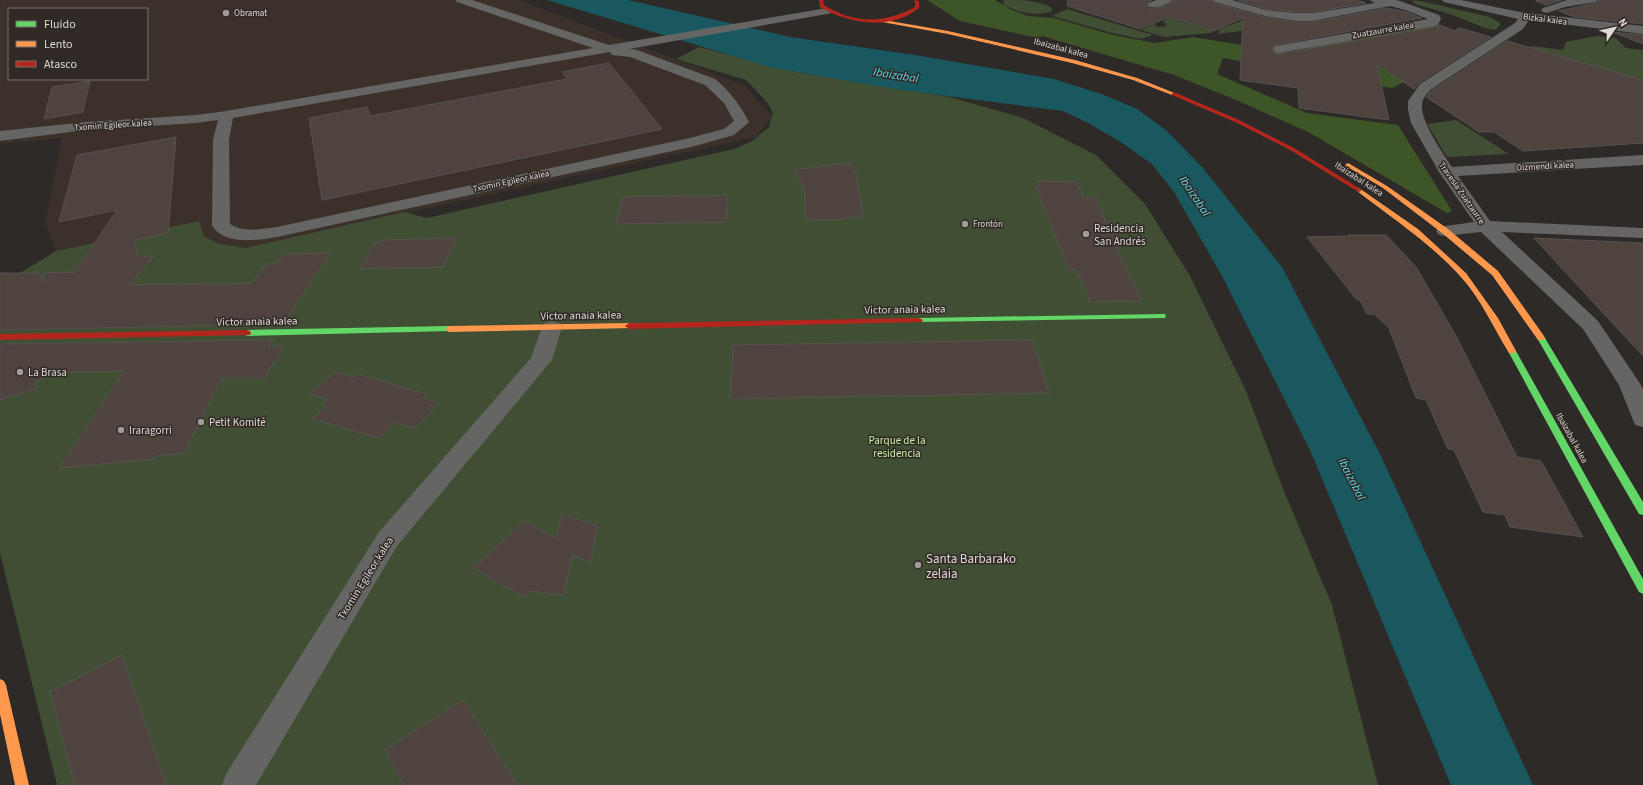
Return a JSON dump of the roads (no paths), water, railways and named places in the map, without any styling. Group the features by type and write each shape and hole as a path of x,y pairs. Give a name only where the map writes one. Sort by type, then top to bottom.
{"main road":[{"path":"823,3 836,16 850,20 884,20 899,18 911,14 918,7"},
{"name":"Ibaizabal kalea","path":"884,20 920,26 1049,55 1106,70 1170,92 1237,121 1292,148 1364,193 1383,207 1415,231 1463,275 1494,318 1643,589"},
{"path":"1133,69 1176,85"},
{"name":"Ibaizabal kalea","path":"1341,161 1385,187 1445,230 1495,273 1534,326 1643,512"},
{"name":"Victor anaia kalea","path":"0,337 1162,316"},
{"path":"0,685 4,720 22,785"}],"street":[{"path":"461,0 598,46 628,50"},
{"path":"1154,5 1166,0"},
{"name":"Zuatzaurre kalea","path":"1219,0 1265,13 1281,16 1302,17 1313,17 1384,5 1386,1 1408,7 1435,18 1434,22 1279,48"},
{"name":"Bizkai kalea","path":"1447,0 1525,17 1643,30"},
{"path":"1547,10 1568,3 1591,0"},
{"name":"Txomin Egileor kalea","path":"0,136 86,126 226,115 590,52 628,50 656,41 776,20 823,3"},
{"name":"Travesía Zuatzaurre","path":"1525,17 1519,26 1424,87 1416,100 1415,110 1418,123 1447,172 1485,226 1591,325 1630,385 1643,419"},
{"path":"576,39 586,46 590,52"},
{"name":"Txomin Egileor kalea","path":"226,115 221,140 220,226 230,233 247,236 277,232 690,142 729,132 742,122 731,101 721,90 710,82 628,50"},
{"name":"Oizmendi kalea","path":"1447,172 1643,160"},
{"path":"1445,230 1485,226 1643,233"},
{"name":"Txomin Egileor kalea","path":"238,785 388,539 541,360 552,327"}],"water":[{"name":"Ibaizabal","path":"547,0 628,0 790,37 915,55 1054,79 1104,95 1137,109 1167,131 1203,168 1282,267 1380,454 1533,785 1451,785 1310,450 1222,276 1174,192 1152,164 1122,143 1090,124 1063,111 894,89 773,68"}],"place":[{"name":"Obramat","path":"226,13"},
{"name":"Frontón","path":"965,224"},
{"name":"Residencia San Andrés","path":"1086,234"},
{"name":"La Brasa","path":"20,372"},
{"name":"Petit Komité","path":"201,422"},
{"name":"Iraragorri","path":"121,430"},
{"name":"Santa Barbarako zelaia","path":"918,565"}],"park label":[{"name":"Parque de la residencia","path":"897,446"}]}
